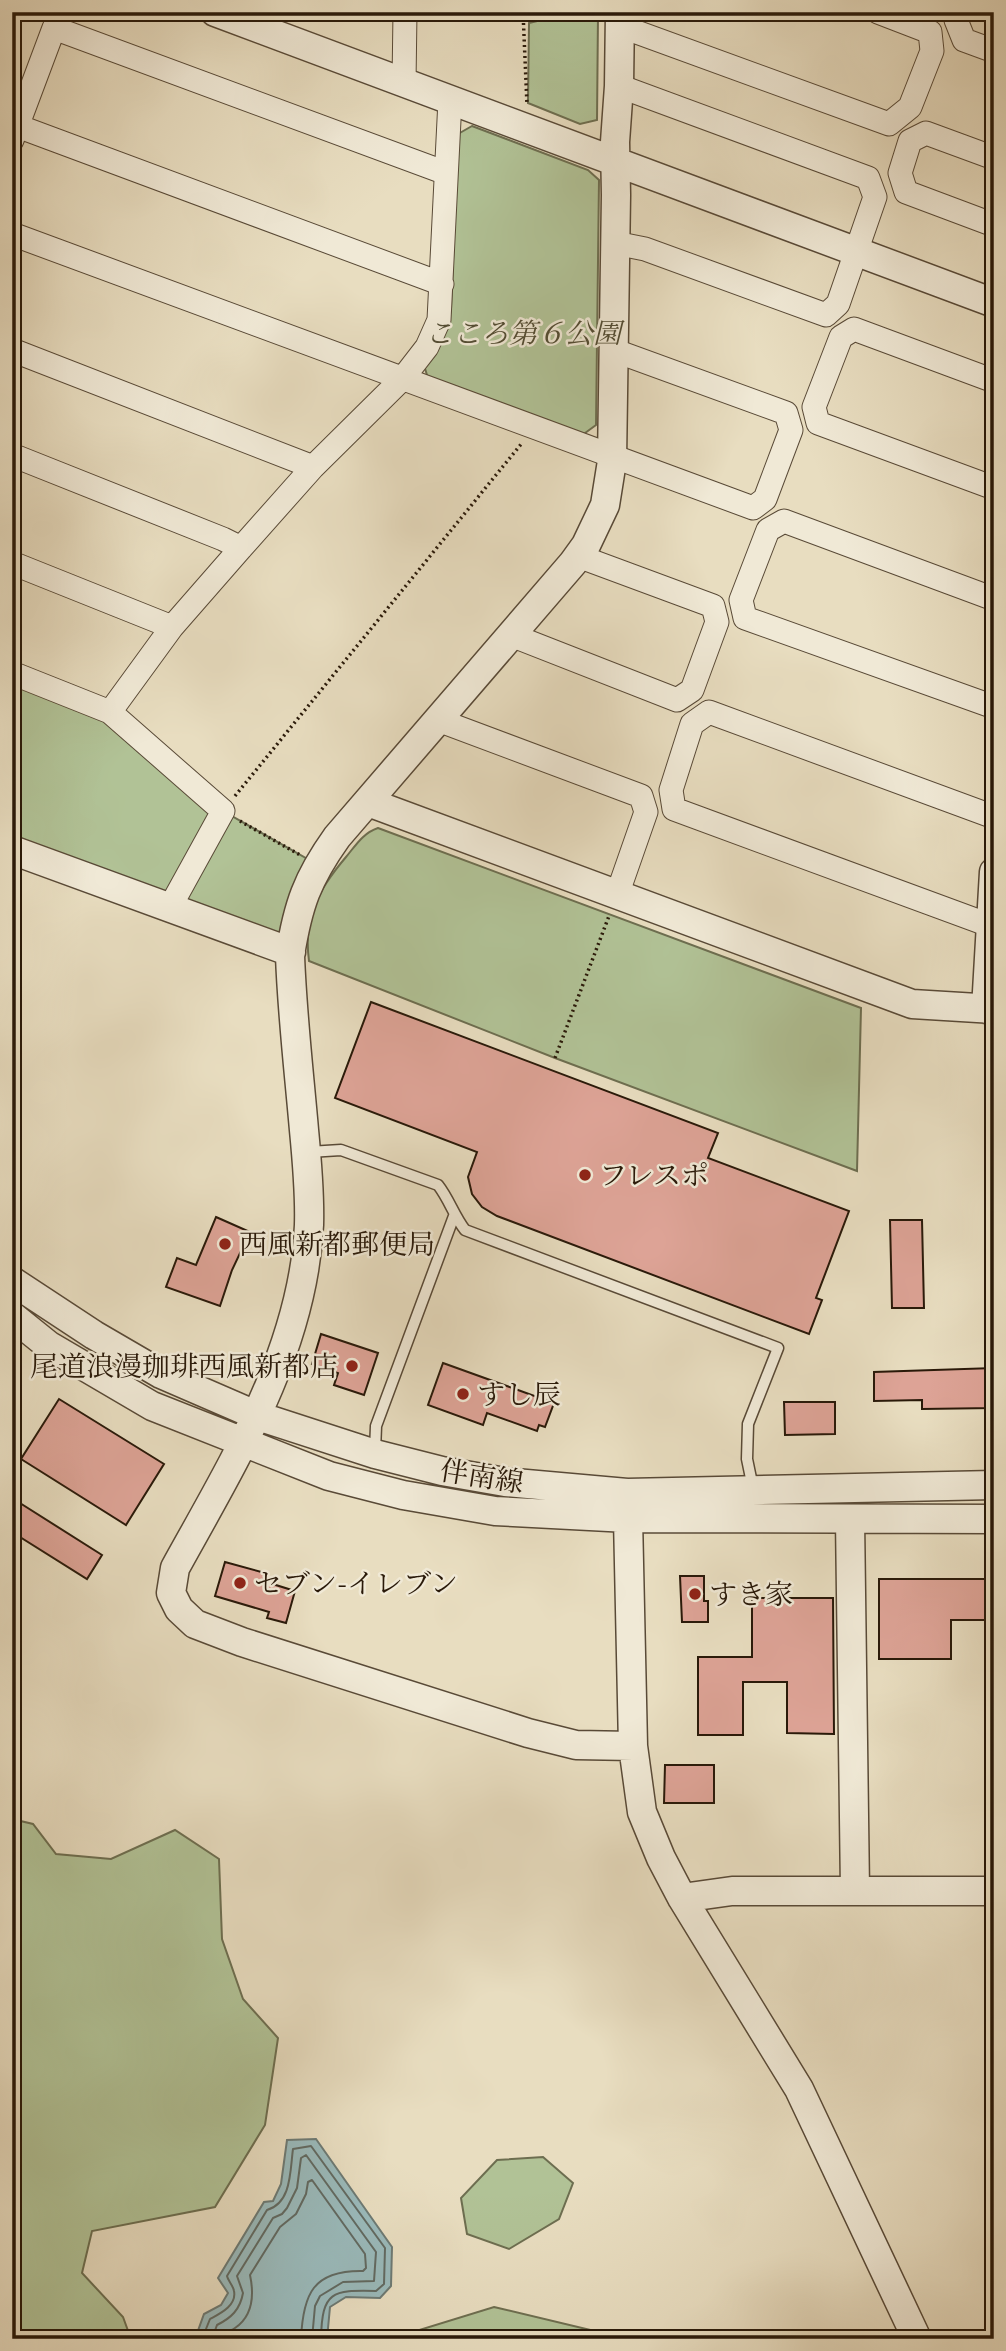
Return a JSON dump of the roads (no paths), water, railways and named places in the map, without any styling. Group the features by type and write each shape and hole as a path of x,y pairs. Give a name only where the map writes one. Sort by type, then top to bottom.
{"street":[{"path":"215,12 994,303"},
{"path":"404,83 405,12"},
{"path":"633,1746 576,1745 528,1734 242,1642 195,1624 178,1609 171,1593 175,1568 258,1416 292,1321 303,1273 309,1225 306,1152 291,981 293,929 300,905 318,865 337,837 578,556 597,526 605,505 612,458 615,163 620,19 889,124 910,107 932,51 930,32 878,12"},
{"path":"959,12 956,20 964,40 994,51"},
{"path":"442,284 14,130 54,28 446,173"},
{"path":"615,243 645,249 824,315 838,304 875,197 871,181 867,178 619,86"},
{"path":"110,712 172,628 241,548 313,467 403,378 427,347 439,320 450,100"},
{"path":"994,158 926,133 911,141 900,173 906,192 994,225"},
{"path":"12,234 753,508 765,499 791,430 786,413 613,350"},
{"path":"994,381 854,329 841,337 814,407 818,423 994,488"},
{"path":"12,350 313,467"},
{"path":"12,455 241,548"},
{"path":"994,599 784,521 768,530 741,600 745,618 994,707"},
{"path":"511,635 677,700 692,690 717,622 713,606 578,556"},
{"path":"12,563 172,628"},
{"path":"12,673 110,712 223,811 169,909"},
{"path":"989,925 674,809 671,790 692,724 709,712 994,817"},
{"path":"438,720 641,796 646,812 617,895"},
{"path":"368,802 912,1004 990,1009 989,925 994,872"},
{"path":"12,850 291,952"},
{"name":"伴南線","path":"12,1281 94,1335 161,1374 258,1416 374,1454 442,1471 505,1482 627,1493 994,1485"},
{"name":"伴南線","path":"12,1315 48,1345 152,1406 329,1476 403,1495 495,1511 628,1518 994,1519"},
{"path":"628,1518 633,1746 642,1812 661,1858 682,1898 799,2090 917,2339"},
{"path":"849,1519 855,1891"},
{"path":"682,1898 732,1891 994,1891"}],"lane":[{"path":"306,1152 341,1150 438,1185 454,1216 465,1230 778,1348 748,1424 747,1459 753,1490"},
{"path":"374,1454 376,1426 454,1216"}],"water":[{"path":"316,2139 392,2247 391,2286 380,2298 346,2297 330,2307 327,2339 195,2339 204,2314 221,2305 228,2293 218,2278 264,2202 273,2201 281,2184 287,2140"}],"place":[{"name":"フレスポ","path":"585,1175"},
{"name":"西風新都郵便局","path":"225,1244"},
{"name":"尾道浪漫珈琲西風新都店","path":"352,1366"},
{"name":"すし辰","path":"463,1394"},
{"name":"セブン-イレブン","path":"240,1583"},
{"name":"すき家","path":"695,1594"}],"park label":[{"name":"こころ第６公園","path":"523,333"}]}
